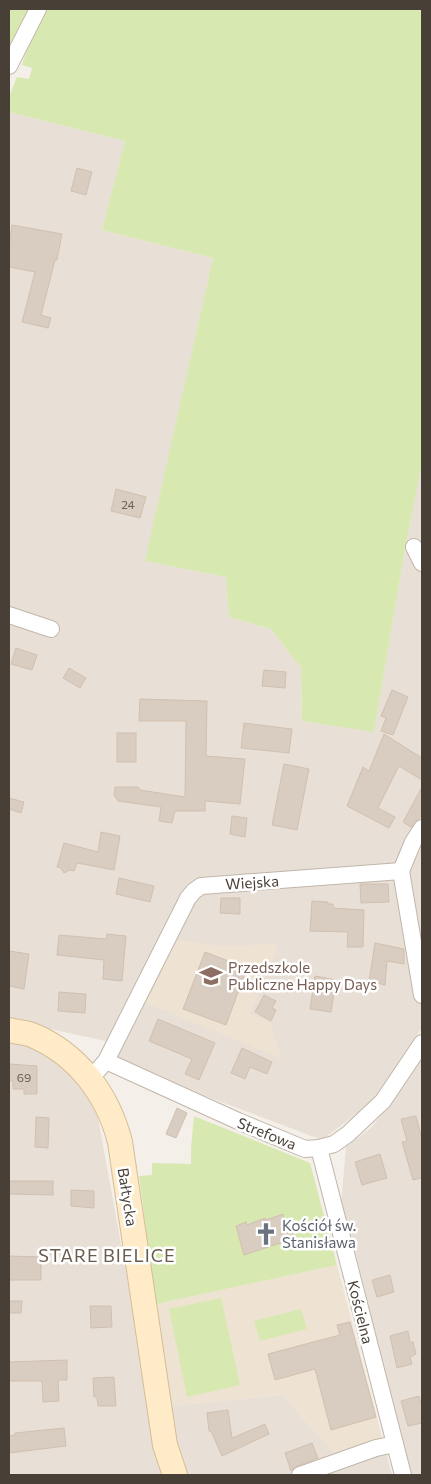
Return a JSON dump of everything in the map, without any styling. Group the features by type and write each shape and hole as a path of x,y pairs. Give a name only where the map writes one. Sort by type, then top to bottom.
{"street":[{"path":"9,66 38,9"},
{"path":"414,547 422,563"},
{"path":"9,615 51,629"},
{"path":"422,828 413,842 401,871 422,995"},
{"name":"Wiejska","path":"91,1078 106,1061 188,898 201,886 401,871"},
{"name":"Bałtycka","path":"9,1030 30,1034 54,1046 71,1060 91,1078 104,1098 116,1125 165,1445 175,1475"},
{"path":"319,1148 334,1144 348,1134 383,1101 422,1043"},
{"name":"Strefowa","path":"106,1061 238,1122 305,1149 319,1148"},
{"name":"Kościelna","path":"319,1148 403,1475"},
{"path":"300,1475 376,1448 395,1444"}],"shaded area":[{"path":"9,112 125,141 102,230 213,258 146,561 226,577 229,617 271,629 301,668 302,721 374,731 405,549 422,463 422,1029 376,1099 322,1140 203,1095 118,1057 105,1041 9,1020"},
{"name":"Przedszkole Publiczne Happy Days","path":"174,939 219,946 276,944 277,950 250,1014 270,1023 282,1059 144,1002"},
{"path":"9,1043 35,1047 74,1076 87,1094 98,1118 163,1475 9,1475"},
{"path":"422,1058 422,1475 410,1475 353,1242 341,1204 346,1147 372,1127"},
{"path":"337,1265 383,1441 338,1457 282,1395 170,1406 156,1304"},
{"path":"282,1395 338,1457 383,1441 392,1475 186,1475 182,1466 170,1406"}],"green space":[{"path":"9,9 32,9 9,55"},
{"path":"47,9 422,9 422,463 405,549 374,732 302,721 301,668 271,629 229,617 226,577 145,561 213,258 102,230 125,141 9,112 9,97 17,77 29,79 32,68 22,65 26,52"},
{"path":"194,1116 310,1163 337,1265 156,1304 139,1176 152,1175 152,1163 191,1164"},
{"path":"221,1298 240,1385 187,1397 169,1309"},
{"path":"301,1309 307,1329 260,1341 254,1321"}],"building":[{"path":"77,168 92,172 86,195 71,191"},
{"path":"12,225 62,234 57,260 55,260 41,315 51,318 48,328 22,322 35,272 9,267"},
{"path":"116,489 146,497 140,518 111,511"},
{"path":"16,648 37,655 32,670 11,664"},
{"path":"69,668 86,678 80,688 63,678"},
{"path":"264,670 286,672 285,688 262,686"},
{"path":"392,690 408,697 393,735 381,731 386,718 381,716"},
{"path":"140,699 207,701 206,756 245,759 240,804 205,801 205,811 175,811 172,823 159,821 161,807 118,801 114,795 115,787 138,787 140,790 185,797 186,721 139,721"},
{"path":"244,723 292,729 289,753 241,748"},
{"path":"117,733 136,733 136,762 117,762"},
{"path":"384,734 422,758 422,780 399,766 378,808 395,817 389,828 347,806 363,767 369,771"},
{"path":"284,764 309,769 297,830 272,825"},
{"path":"422,787 422,815 411,827 403,822"},
{"path":"9,798 24,802 21,813 9,809"},
{"path":"232,816 247,818 245,837 230,834"},
{"path":"101,832 120,836 114,870 77,863 74,871 70,870 64,873 61,868 57,867 64,843 98,852"},
{"path":"119,878 154,886 150,902 116,894"},
{"path":"360,884 388,884 389,902 361,903"},
{"path":"221,898 240,898 240,914 220,913"},
{"path":"312,901 328,902 328,904 333,904 333,908 364,910 363,947 347,947 348,932 310,931"},
{"path":"107,934 126,936 122,981 103,979 104,960 57,955 59,935 106,939"},
{"path":"375,943 404,949 404,964 387,961 385,985 369,981"},
{"path":"9,951 29,954 24,989 9,986"},
{"path":"205,952 247,968 226,1025 183,1009"},
{"path":"315,976 336,980 331,1012 310,1009"},
{"path":"59,992 86,994 85,1013 58,1011"},
{"path":"264,995 276,1001 272,1008 276,1010 271,1021 255,1012"},
{"path":"158,1019 215,1043 199,1080 185,1074 192,1059 149,1041"},
{"path":"242,1048 272,1062 267,1074 250,1067 245,1079 231,1073"},
{"path":"9,1064 37,1066 37,1094 24,1094 24,1089 13,1089 13,1081 9,1081"},
{"path":"177,1108 187,1113 176,1138 166,1134"},
{"path":"416,1116 422,1139 422,1178 413,1180 402,1142 407,1141 401,1119"},
{"path":"36,1117 49,1118 48,1148 35,1147"},
{"path":"380,1154 387,1178 362,1185 355,1162"},
{"path":"9,1181 53,1181 53,1195 9,1194"},
{"path":"71,1190 94,1191 94,1208 71,1206"},
{"name":"Kościół św. Stanisława","path":"283,1214 286,1223 288,1222 292,1237 284,1242 244,1255 236,1226 246,1222 247,1225"},
{"path":"9,1256 41,1257 41,1280 10,1280"},
{"path":"390,1275 394,1292 377,1297 372,1280"},
{"path":"9,1301 22,1301 21,1313 9,1313"},
{"path":"90,1306 111,1306 112,1327 91,1328"},
{"path":"350,1322 376,1417 331,1430 315,1369 275,1380 268,1354 340,1335 337,1325"},
{"path":"408,1331 410,1342 413,1342 416,1354 410,1357 412,1364 397,1368 390,1336"},
{"path":"67,1360 67,1380 58,1380 59,1401 43,1402 42,1381 9,1381 9,1362"},
{"path":"114,1377 116,1406 98,1406 97,1397 94,1397 93,1378"},
{"path":"419,1396 422,1408 422,1423 408,1426 401,1401"},
{"path":"228,1410 232,1438 265,1424 269,1434 222,1456 211,1431 209,1431 207,1413"},
{"path":"64,1428 66,1446 9,1453 9,1436 15,1435 15,1433"},
{"path":"312,1443 318,1458 297,1466 291,1471 285,1453"}],"place":[{"name":"Przedszkole Publiczne Happy Days","path":"211,976"},
{"name":"Kościół św. Stanisława","path":"266,1234"}],"district":[{"name":"STARE BIELICE","path":"107,1255"}]}
